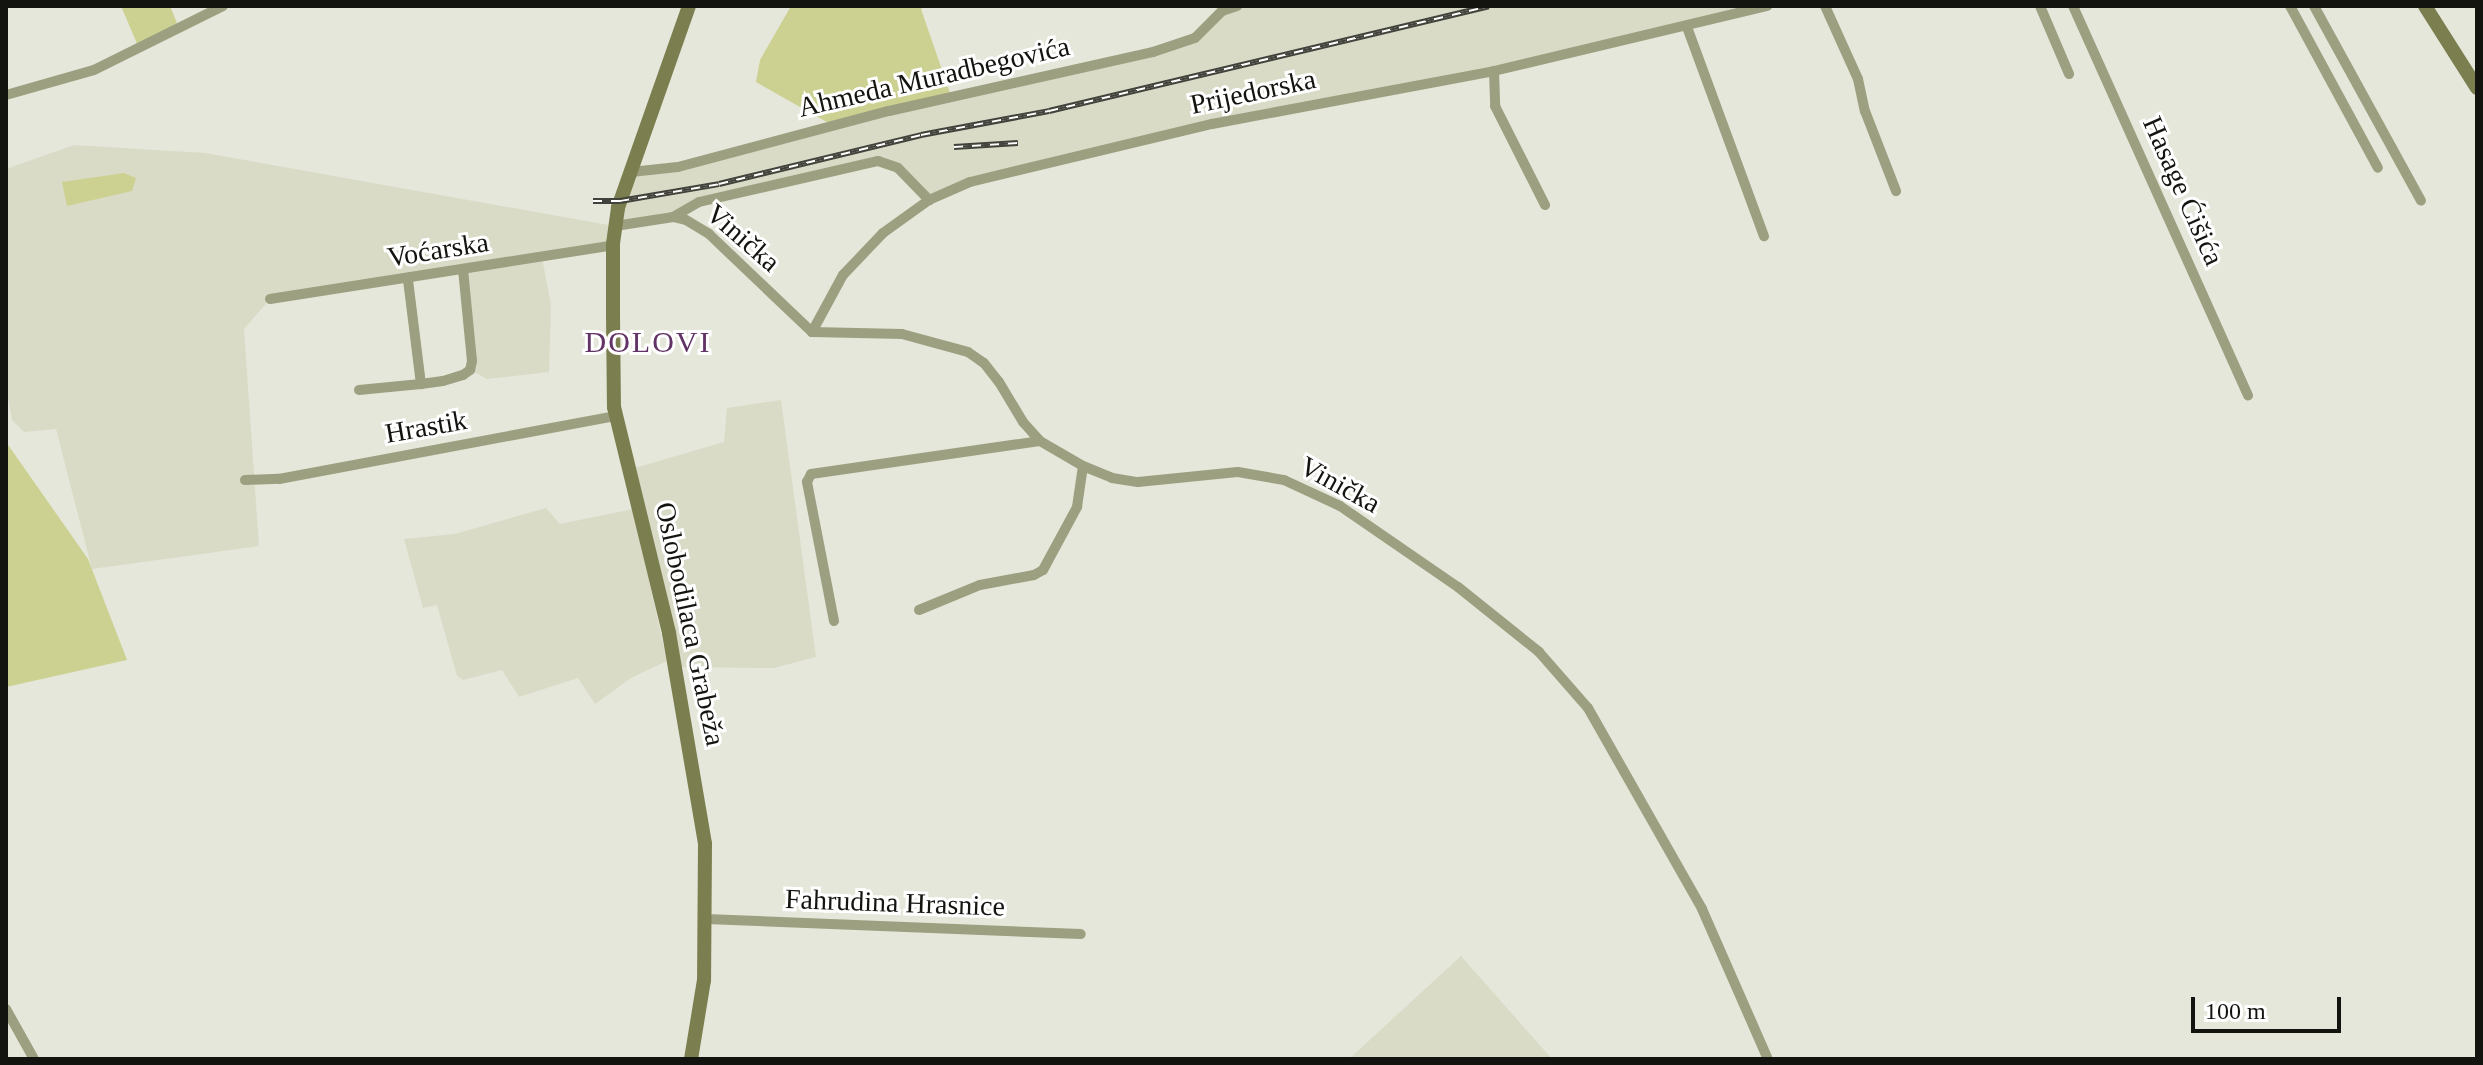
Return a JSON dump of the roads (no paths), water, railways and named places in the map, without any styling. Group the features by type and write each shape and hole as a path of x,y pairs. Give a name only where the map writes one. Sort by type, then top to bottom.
{"street":[{"path":"6,95 94,70 223,6"},
{"name":"Oslobodilaca Grabeža","path":"689,6 620,201 613,245 616,416 649,544 685,713 705,844 706,919 701,1007 691,1059"},
{"name":"Ahmeda Muradbegovića","path":"631,172 678,167 874,114 1153,52 1195,38 1222,11 1237,6"},
{"name":"Prijedorska","path":"812,332 825,301 843,275 899,219 929,200 970,182 1212,124 1494,71 1767,6"},
{"path":"1825,6 1858,79 1865,111 1896,191"},
{"path":"2040,6 2069,74"},
{"name":"Hasage Ćišića","path":"2073,6 2248,396"},
{"path":"2290,6 2378,168"},
{"path":"2314,6 2421,201"},
{"path":"2425,6 2477,88"},
{"path":"1687,27 1764,236"},
{"path":"1494,71 1495,106 1545,205"},
{"path":"673,217 699,202 878,161 898,168 929,200"},
{"name":"Vinička","path":"615,226 673,217 686,220 709,234 812,332 902,334 968,352 984,363 1023,422 1040,441 1083,466 1126,482 1238,472 1268,475 1305,487 1340,506 1458,587 1539,652 1588,708 1677,861 1722,948 1768,1059"},
{"name":"Voćarska","path":"270,299 408,280 613,245"},
{"path":"359,390 456,379 470,370 463,270"},
{"path":"408,280 421,384"},
{"name":"Hrastik","path":"245,480 279,479 616,416"},
{"path":"834,621 807,482 811,474 1040,441"},
{"path":"919,610 980,585 1034,575 1043,570 1077,507 1083,466"},
{"name":"Fahrudina Hrasnice","path":"706,919 1081,934"},
{"path":"6,1009 30,1056"}],"railway":[{"path":"593,201 620,201 719,184 921,135 1049,111 1489,6"},
{"path":"954,147 1018,143"}],"district":[{"name":"DOLOVI","path":"648,342"}]}
